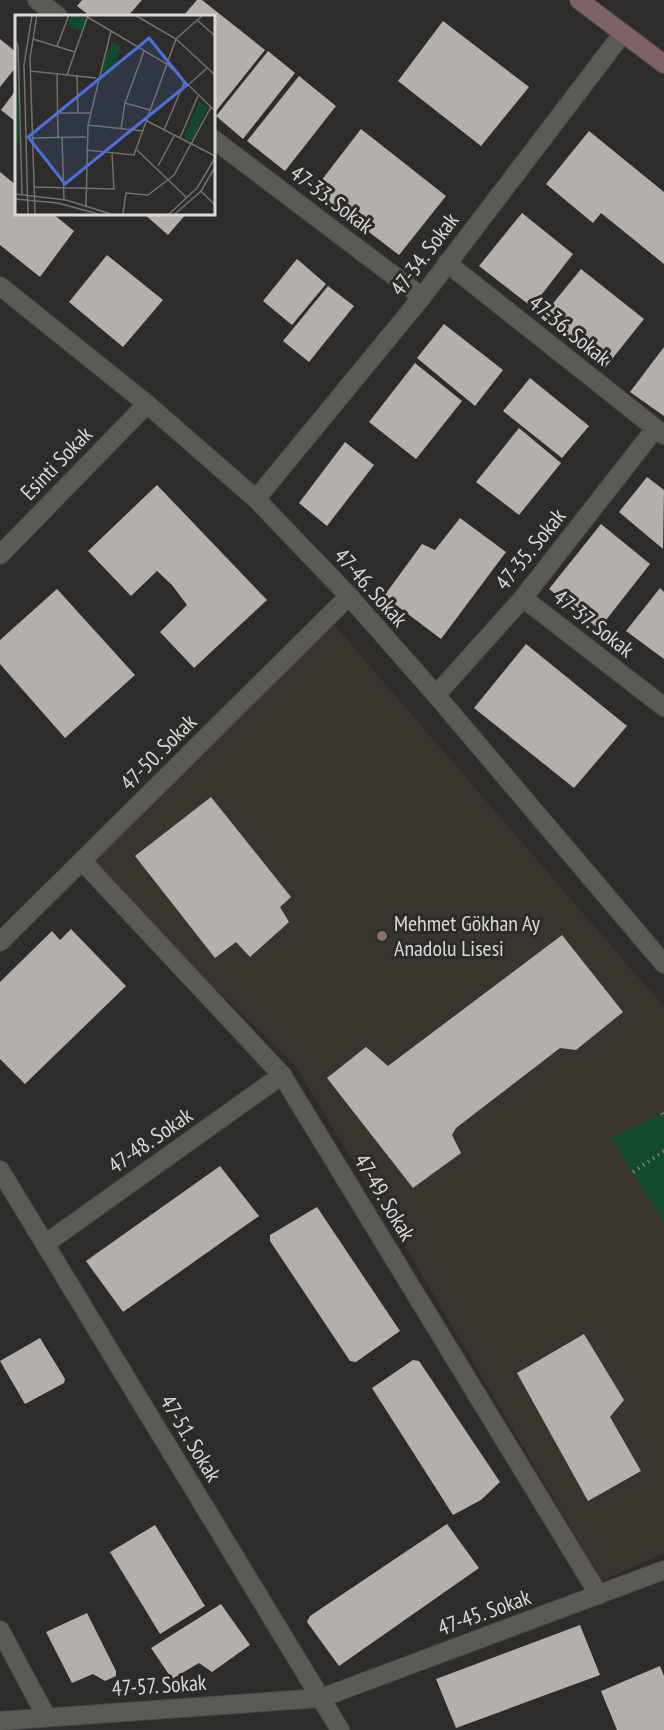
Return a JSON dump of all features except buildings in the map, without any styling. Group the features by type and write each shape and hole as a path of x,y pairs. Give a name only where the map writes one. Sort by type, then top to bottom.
{"main road":[{"path":"579,0 664,64"}],"street":[{"path":"37,0 57,15"},
{"name":"47-34. Sokak","path":"256,499 422,297 623,33"},
{"name":"47-33. Sokak","path":"214,140 422,297"},
{"name":"47-36. Sokak","path":"447,263 660,432"},
{"name":"47-46. Sokak","path":"0,286 147,404 256,499 349,596 436,695 664,964"},
{"name":"Esinti Sokak","path":"0,555 147,404"},
{"name":"47-35. Sokak","path":"436,695 523,598 660,432"},
{"name":"47-50. Sokak","path":"0,942 349,596"},
{"name":"47-37. Sokak","path":"523,598 664,707"},
{"name":"47-49. Sokak","path":"82,861 282,1075 599,1594"},
{"name":"47-48. Sokak","path":"45,1244 282,1075"},
{"name":"47-51. Sokak","path":"0,1170 340,1730"},
{"name":"47-45. Sokak","path":"321,1698 664,1570"},
{"path":"0,1630 46,1716"},
{"name":"47-57. Sokak","path":"0,1721 321,1698"}],"path":[{"path":"633,1172 664,1151"}],"shaded area":[{"name":"Mehmet Gökhan Ay Anadolu Lisesi","path":"332,622 664,1007 664,1553 602,1581 412,1258 295,1065 88,866"}],"green space":[{"path":"664,1112 664,1223 611,1138"}],"place":[{"name":"Mehmet Gökhan Ay Anadolu Lisesi","path":"382,936"}]}
